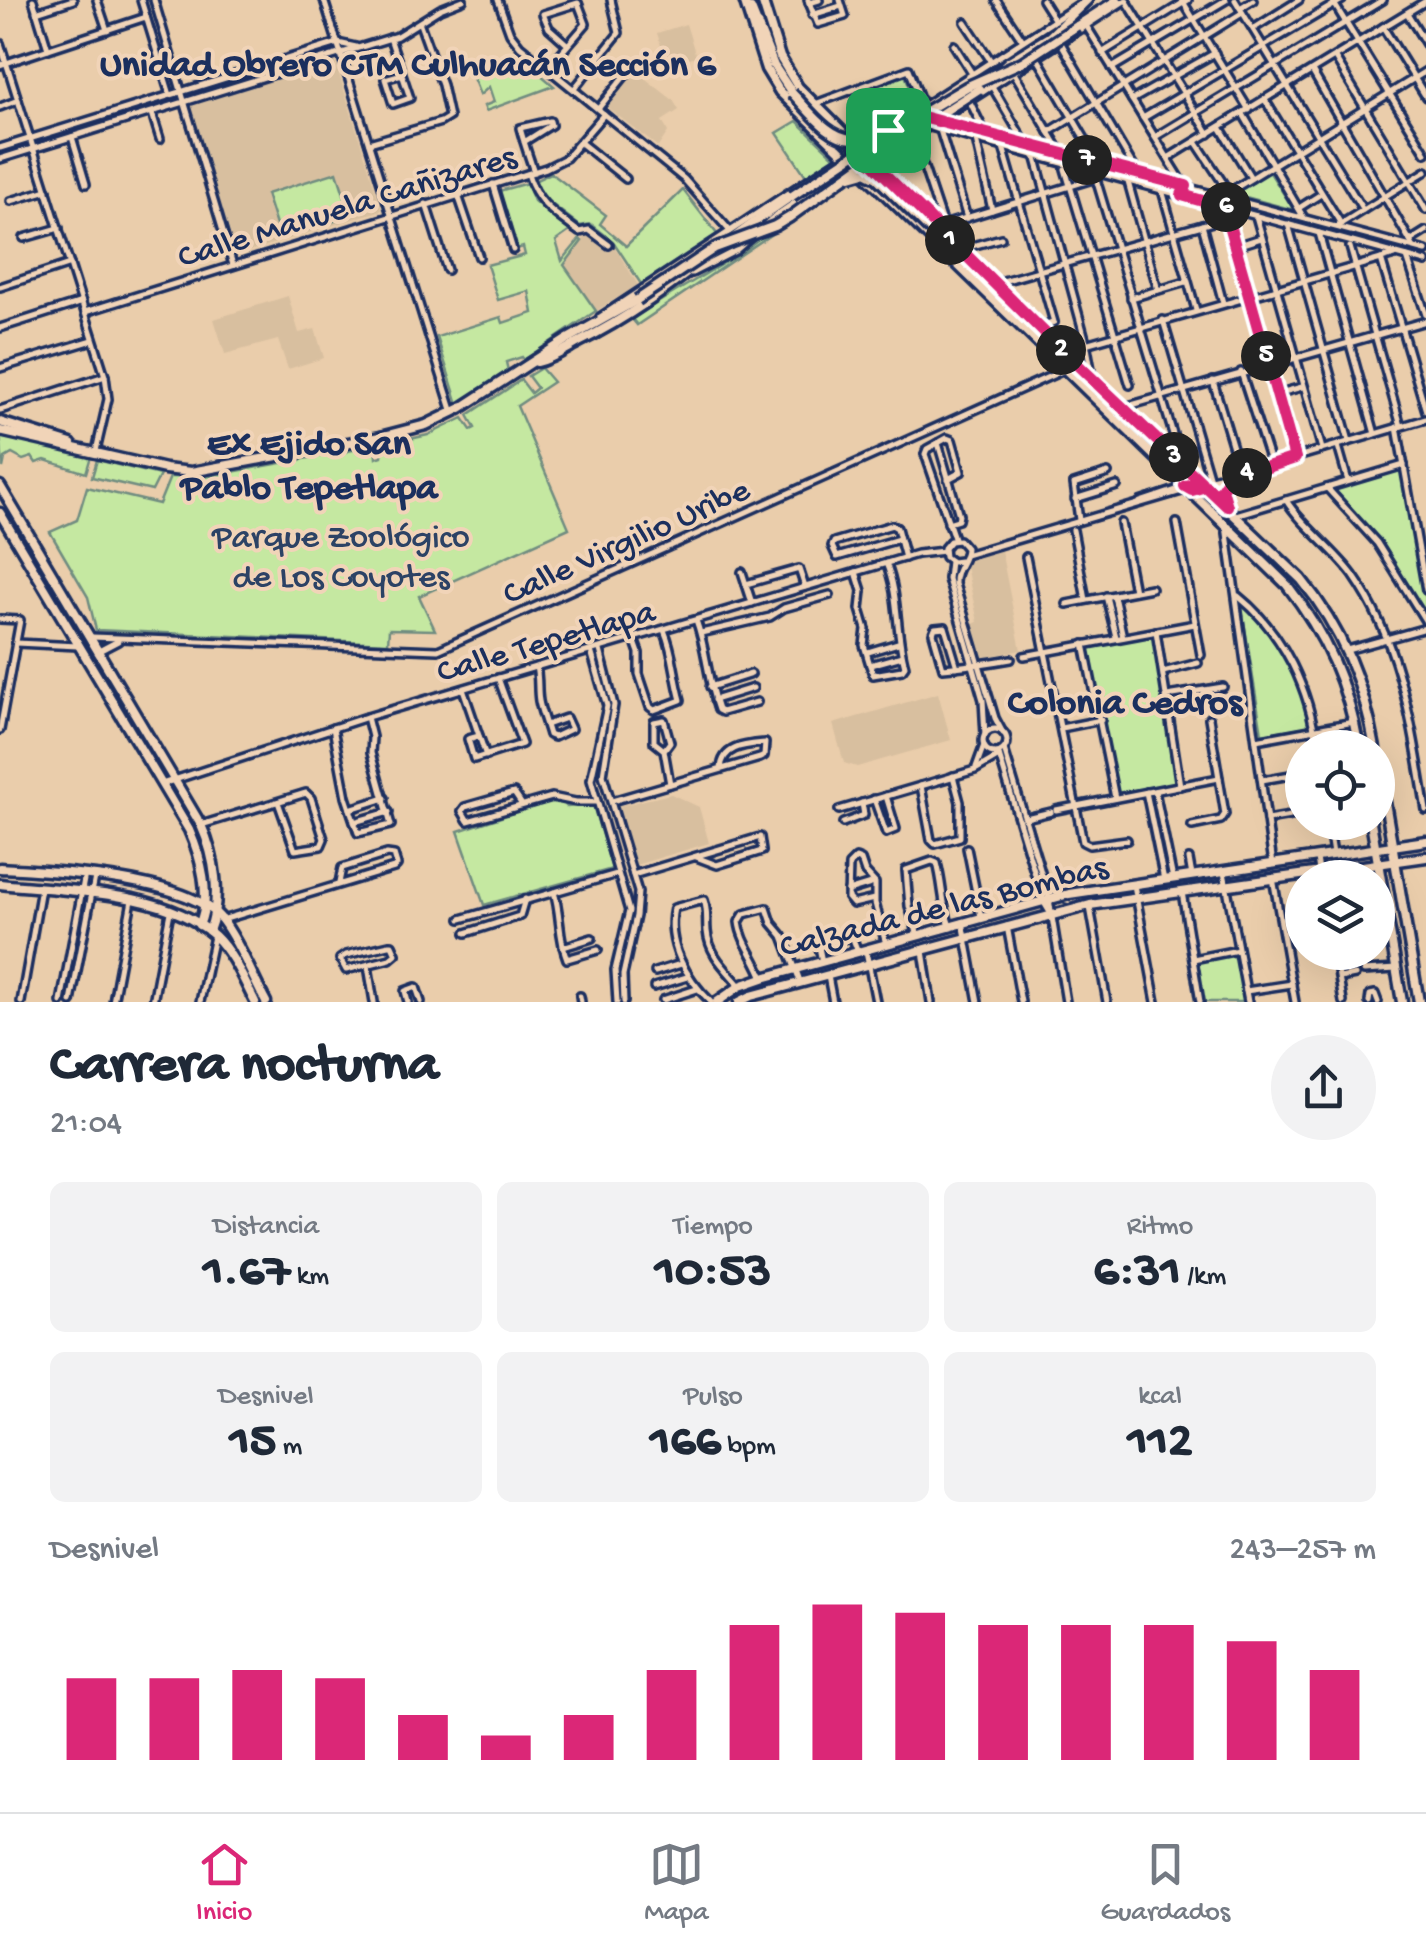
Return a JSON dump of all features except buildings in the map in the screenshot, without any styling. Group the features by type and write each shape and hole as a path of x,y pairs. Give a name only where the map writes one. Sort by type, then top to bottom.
{"main road":[{"path":"746,0 774,66 792,93 830,130 842,138 858,139 901,124"},
{"path":"746,0 773,82 852,164 1287,585 1334,656 1355,730"},
{"path":"762,0 785,68 815,104 1039,329 1183,466 1206,482 1308,588 1347,650 1371,730"},
{"path":"0,431 165,470 210,470 408,431 453,413 715,248 790,217 979,89 1008,62 1049,37 1086,0"},
{"path":"531,362 545,360 599,332 689,274 758,218 901,124 968,86 1022,62 1082,27 1116,0"},
{"path":"842,180 865,172 877,178 978,277 1006,296"},
{"path":"0,422 80,447"},
{"path":"1227,506 1222,489 1228,480"},
{"path":"0,486 201,825 215,875 212,933"},
{"path":"0,513 194,842 202,873 199,925"},
{"path":"26,557 37,550"},
{"path":"1374,840 1377,860"},
{"path":"1391,840 1395,860"},
{"name":"Calzada de las Bombas","path":"714,1002 763,978 1046,900 1426,840"},
{"name":"Calzada de las Bombas","path":"1395,861 1426,857"},
{"path":"1395,861 1419,1002"},
{"path":"0,868 147,884 203,906 222,920 266,1002"},
{"name":"Calzada de las Bombas","path":"739,1002 1050,913 1285,877"},
{"path":"0,884 87,893 170,910 212,933 224,945 254,1001"},
{"path":"1395,963 1402,1002"}],"street":[{"path":"32,0 48,49"},
{"path":"36,12 73,0"},
{"path":"97,0 107,30"},
{"path":"140,0 170,95"},
{"path":"154,0 233,265"},
{"path":"326,0 453,413"},
{"path":"0,160 390,38 464,0"},
{"path":"498,0 514,40 684,178 730,231"},
{"path":"574,89 619,32 612,0"},
{"path":"812,15 841,3 845,14 818,24 812,15 809,2 819,0"},
{"path":"996,0 1022,39"},
{"path":"1042,0 1054,19"},
{"path":"864,154 911,114 1086,0"},
{"path":"940,125 1126,0 1209,134"},
{"path":"1112,68 1226,0"},
{"path":"1235,0 1363,210"},
{"path":"1049,132 1204,36 1253,0"},
{"path":"1253,28 1299,0"},
{"path":"1155,137 1382,0"},
{"path":"1102,52 1184,1 1236,88 1304,218"},
{"path":"1143,118 1336,1 1426,153"},
{"path":"1168,158 1426,1"},
{"path":"548,68 568,45 586,24 578,2 543,14 549,28 568,45"},
{"path":"1407,12 1426,44"},
{"path":"3,64 146,17"},
{"path":"965,22 991,61"},
{"path":"369,143 449,117 420,23"},
{"path":"1082,27 1102,52 1186,186"},
{"path":"1383,27 1426,97"},
{"path":"390,38 402,74 410,98 393,104 385,79 402,74"},
{"path":"0,148 338,42 359,47"},
{"path":"0,43 3,64 18,100 105,376 108,399 96,451"},
{"path":"1060,43 1138,174"},
{"path":"954,45 972,73"},
{"path":"1132,100 1214,53"},
{"path":"1335,57 1426,210"},
{"path":"1037,58 1100,164"},
{"name":"Calle Manuela Cañizares","path":"85,312 356,230 392,215 493,188 560,162 583,145 632,67"},
{"path":"815,104 909,69 923,106"},
{"path":"1312,71 1412,244"},
{"path":"1225,194 1426,72"},
{"path":"1014,73 1062,154"},
{"path":"992,87 1024,142"},
{"path":"0,106 18,100"},
{"path":"1265,100 1339,225"},
{"path":"970,102 984,131"},
{"path":"152,112 160,139"},
{"path":"911,114 976,140 1097,176 1182,195 1426,262"},
{"path":"524,142 543,133 550,121 520,128 536,195 579,232 590,230 609,246"},
{"path":"901,124 897,136 913,137"},
{"path":"940,125 967,218"},
{"path":"872,163 930,127 984,131 1412,244 1426,251"},
{"path":"1220,127 1251,178"},
{"path":"72,137 86,184"},
{"path":"976,140 992,210"},
{"path":"1196,142 1225,194"},
{"path":"583,145 626,178"},
{"path":"1003,147 1054,322 1039,329"},
{"path":"917,148 940,226 1097,176"},
{"path":"1035,155 1094,380"},
{"path":"566,340 844,156"},
{"path":"689,274 735,251 776,216 852,164"},
{"path":"1066,170 1130,385"},
{"path":"1339,225 1426,172"},
{"path":"1097,176 1183,466"},
{"path":"1128,181 1158,290"},
{"path":"1182,195 1186,186"},
{"path":"493,188 513,250"},
{"path":"11,201 47,190"},
{"path":"1162,190 1196,310"},
{"path":"1298,208 1322,193"},
{"path":"460,198 479,257"},
{"path":"427,208 448,270"},
{"path":"1227,208 1247,296 1295,458"},
{"path":"1256,216 1323,450"},
{"path":"996,284 1227,218"},
{"path":"1288,224 1350,442"},
{"path":"1202,225 1223,302"},
{"path":"24,238 59,228"},
{"path":"1412,244 1426,231"},
{"path":"1319,232 1374,434"},
{"path":"1236,246 1263,237"},
{"path":"960,249 1001,238"},
{"path":"1350,247 1377,334 1399,427 1426,590"},
{"path":"1062,350 1399,254"},
{"path":"1122,408 1426,318 1407,256"},
{"path":"1381,259 1426,410"},
{"path":"0,287 70,264"},
{"path":"1131,298 1187,282"},
{"path":"0,328 82,302"},
{"path":"1163,320 1206,482"},
{"path":"0,368 93,340"},
{"name":"Calle Virgilio Uribe","path":"89,637 438,650 1064,370"},
{"path":"1242,372 1271,465"},
{"path":"0,410 105,376"},
{"path":"1213,381 1240,471"},
{"path":"1276,394 1303,386"},
{"path":"1206,482 1228,480 1426,419"},
{"path":"948,479 960,474 960,468 952,440 947,438 927,449 926,454 954,540 980,550"},
{"path":"938,443 960,515 958,520 948,523"},
{"path":"1338,445 1348,482"},
{"path":"1236,515 1404,465"},
{"path":"951,579 966,555 1252,470"},
{"path":"1079,520 1074,484 1108,473"},
{"path":"1075,499 1118,486"},
{"path":"1327,488 1376,543 1426,623 1347,650"},
{"path":"1286,500 1356,579 1388,638 1411,719 1426,810"},
{"path":"1121,523 1134,591"},
{"path":"1176,523 1201,655"},
{"path":"1226,523 1273,864"},
{"path":"899,539 836,557 832,546 834,542 892,526 897,528 905,558"},
{"path":"1073,530 1086,600"},
{"path":"839,810 975,770 1000,752 1007,740 982,687 951,579 950,561 944,551 946,544 954,540"},
{"path":"965,546 966,555"},
{"name":"Calle Tepetlapa","path":"162,784 536,666 886,563 944,551"},
{"path":"1026,556 1085,844 1127,840"},
{"path":"950,561 960,561"},
{"path":"856,572 862,591 860,609 870,665 876,676 902,670 906,666 898,642 897,594 886,563"},
{"path":"746,584 799,570 805,588"},
{"path":"742,572 752,603"},
{"path":"1067,604 1151,588"},
{"path":"1236,594 1280,643 1303,686 1315,730 1354,722"},
{"path":"701,633 770,617 784,608 830,595"},
{"path":"1110,596 1119,638"},
{"path":"0,619 20,620 0,730"},
{"path":"696,620 710,687 722,712 757,702"},
{"path":"1024,656 1195,624"},
{"path":"957,667 944,627 935,628 932,630 941,666 957,667 1011,659"},
{"path":"634,638 639,654 638,674 651,710 681,700 672,666 673,652 664,630"},
{"path":"1156,631 1180,786"},
{"name":"Calle Virgilio Uribe","path":"98,652 125,638"},
{"path":"866,652 898,642"},
{"path":"16,643 80,646"},
{"path":"1084,644 1115,798"},
{"path":"595,650 614,705 603,760 604,786 638,892 621,1002"},
{"path":"595,650 607,706 591,772 593,789 629,911 615,970 621,1002"},
{"path":"870,665 902,656"},
{"path":"1163,672 1198,663"},
{"path":"536,666 540,679 538,698 546,725 552,737 570,731 568,719 546,725"},
{"path":"710,687 751,674"},
{"path":"480,736 468,740 472,757 522,744 498,678"},
{"path":"975,770 985,735 982,687"},
{"path":"1167,696 1223,687"},
{"path":"463,688 486,756"},
{"path":"714,700 754,688"},
{"path":"333,727 350,809 361,835 392,825 371,753 372,733 366,717"},
{"path":"1192,826 1224,817 1210,718"},
{"path":"664,750 670,742 664,720 652,722 654,742 664,750 670,784"},
{"path":"1060,728 1101,720"},
{"path":"985,735 994,730 1004,733"},
{"path":"1256,740 1285,735"},
{"path":"611,802 760,758 766,743 726,752 721,757 721,768"},
{"path":"984,746 989,752 1000,752"},
{"path":"1000,752 1026,818 1046,900"},
{"path":"1000,752 1050,913 1066,1002"},
{"path":"921,786 933,843 962,834 953,776"},
{"path":"1262,780 1285,776"},
{"path":"1026,818 1218,778"},
{"path":"593,789 604,786"},
{"path":"1155,790 1168,880"},
{"path":"1146,792 1168,880"},
{"path":"522,805 514,793 462,808 468,821 552,797 597,802"},
{"path":"201,825 278,802 309,794 324,842 321,846 295,850 278,802"},
{"path":"874,799 886,833 896,829 886,796"},
{"path":"350,809 385,798"},
{"path":"843,822 864,815 862,803"},
{"path":"354,822 389,812"},
{"path":"1267,820 1285,817"},
{"path":"1154,834 1164,833"},
{"path":"633,875 760,837 764,848 717,865 696,857"},
{"path":"1331,840 1334,855"},
{"path":"967,848 981,918"},
{"path":"222,920 394,868 394,854 342,868 339,884"},
{"path":"874,898 853,904 848,898 849,865 856,858 875,883 874,898 886,944"},
{"path":"1190,858 1192,876"},
{"path":"918,936 909,906 906,870 935,861 950,926"},
{"path":"1224,872 1248,1002"},
{"path":"462,919 618,873"},
{"path":"71,1002 90,875"},
{"path":"1273,878 1295,1002"},
{"path":"848,891 875,883"},
{"path":"1134,885 1156,1002"},
{"path":"21,1002 40,888"},
{"path":"554,892 560,910 558,927 568,959 598,950"},
{"path":"624,895 638,892"},
{"path":"1182,892 1199,1002"},
{"path":"61,1002 87,893"},
{"path":"113,1002 132,900"},
{"path":"466,933 520,916 525,900"},
{"path":"714,1002 687,977 672,929 674,908 704,900 714,955 740,986"},
{"path":"1090,905 1107,1002"},
{"path":"763,978 739,927 744,914 767,908 801,982"},
{"path":"153,1002 170,910"},
{"path":"963,922 978,1002"},
{"path":"1007,926 1021,1002"},
{"path":"200,1002 212,933"},
{"path":"563,947 592,938"},
{"path":"822,962 820,947 853,938 870,966 876,1002"},
{"path":"392,945 395,957 368,965 346,970 340,959 392,945"},
{"path":"923,949 931,1002"},
{"path":"1194,959 1238,950"},
{"path":"655,972 682,964"},
{"path":"368,965 374,1002"},
{"path":"1338,970 1343,1002"},
{"path":"1340,978 1354,975"},
{"path":"828,976 833,1002"},
{"path":"654,988 687,977"},
{"path":"1246,992 1292,984"},
{"path":"408,1002 405,991 416,987 421,1002"},
{"path":"663,1000 697,989"},
{"path":"1369,1002 1375,994 1378,1002"}],"shaded area":[{"path":"686,24 696,56 667,65 657,33"},
{"path":"335,61 382,210 237,255 190,106"},
{"path":"633,69 673,100 679,110 662,121 668,132 658,147 604,105"},
{"path":"588,234 607,249 612,243 638,285 596,311 564,265"},
{"path":"288,296 299,333 315,329 324,358 288,369 278,340 225,354 214,319"},
{"path":"1001,550 1021,650 982,658 965,562"},
{"path":"938,693 951,740 857,767 844,763 833,724"},
{"path":"671,794 699,807 709,843 632,866 614,807"}],"green space":[{"path":"521,57 525,65 520,66 521,70 532,67 554,86 486,111 484,106 494,102 489,87 480,95 471,73"},
{"path":"904,73 916,101 875,125 852,96"},
{"path":"797,121 835,157 806,176 777,133"},
{"path":"1269,171 1294,210 1231,193"},
{"path":"337,172 351,216 280,238 266,194"},
{"path":"551,173 606,215 600,224 626,246 683,190 717,234 641,284 613,241 591,224 580,226 540,195 534,181"},
{"path":"527,183 534,201 570,231 556,241 562,261 582,241 564,265 596,311 524,360 522,357 506,362 508,371 458,404 437,337 501,317 503,323 533,313 529,291 498,300 487,265 525,255 523,247 517,249 499,191"},
{"path":"806,202 810,208 637,325 632,319 738,254"},
{"name":"Parque Zoológico de Los Coyotes","path":"541,368 553,382 517,406 569,528 419,596 435,630 389,629 388,643 96,630 88,597 50,532 77,520 87,487 159,504 170,477 204,477 375,446 376,458 382,456 383,445 428,435 463,418 471,430 475,428 468,415 521,380 531,393 537,388 528,376"},
{"path":"0,433 91,456 86,473 45,460 36,463 32,457 23,460 12,454 5,458 3,468"},
{"path":"97,460 160,475 152,491 92,477"},
{"path":"1402,468 1426,598 1426,607 1420,610 1379,544 1331,489"},
{"path":"1241,603 1267,629 1286,658 1309,726 1262,734"},
{"path":"1154,631 1181,783 1116,794 1088,646"},
{"path":"559,798 567,807 593,805 612,869 484,905 458,831"},
{"path":"1236,949 1246,1002 1204,1002 1197,956"}],"district":[{"name":"Unidad Obrero CTM Culhuacán Sección 6","path":"408,61"},
{"name":"Ex Ejido San Pablo Tepetlapa","path":"309,462"},
{"name":"Colonia Cedros","path":"1125,699"}],"route":[{"path":"911,114 1186,186 1182,195 1227,208 1247,296 1295,458 1225,482 1222,489 1227,506 1206,486 1192,490 1185,486 1201,482 864,154 888,130 911,114"}]}
